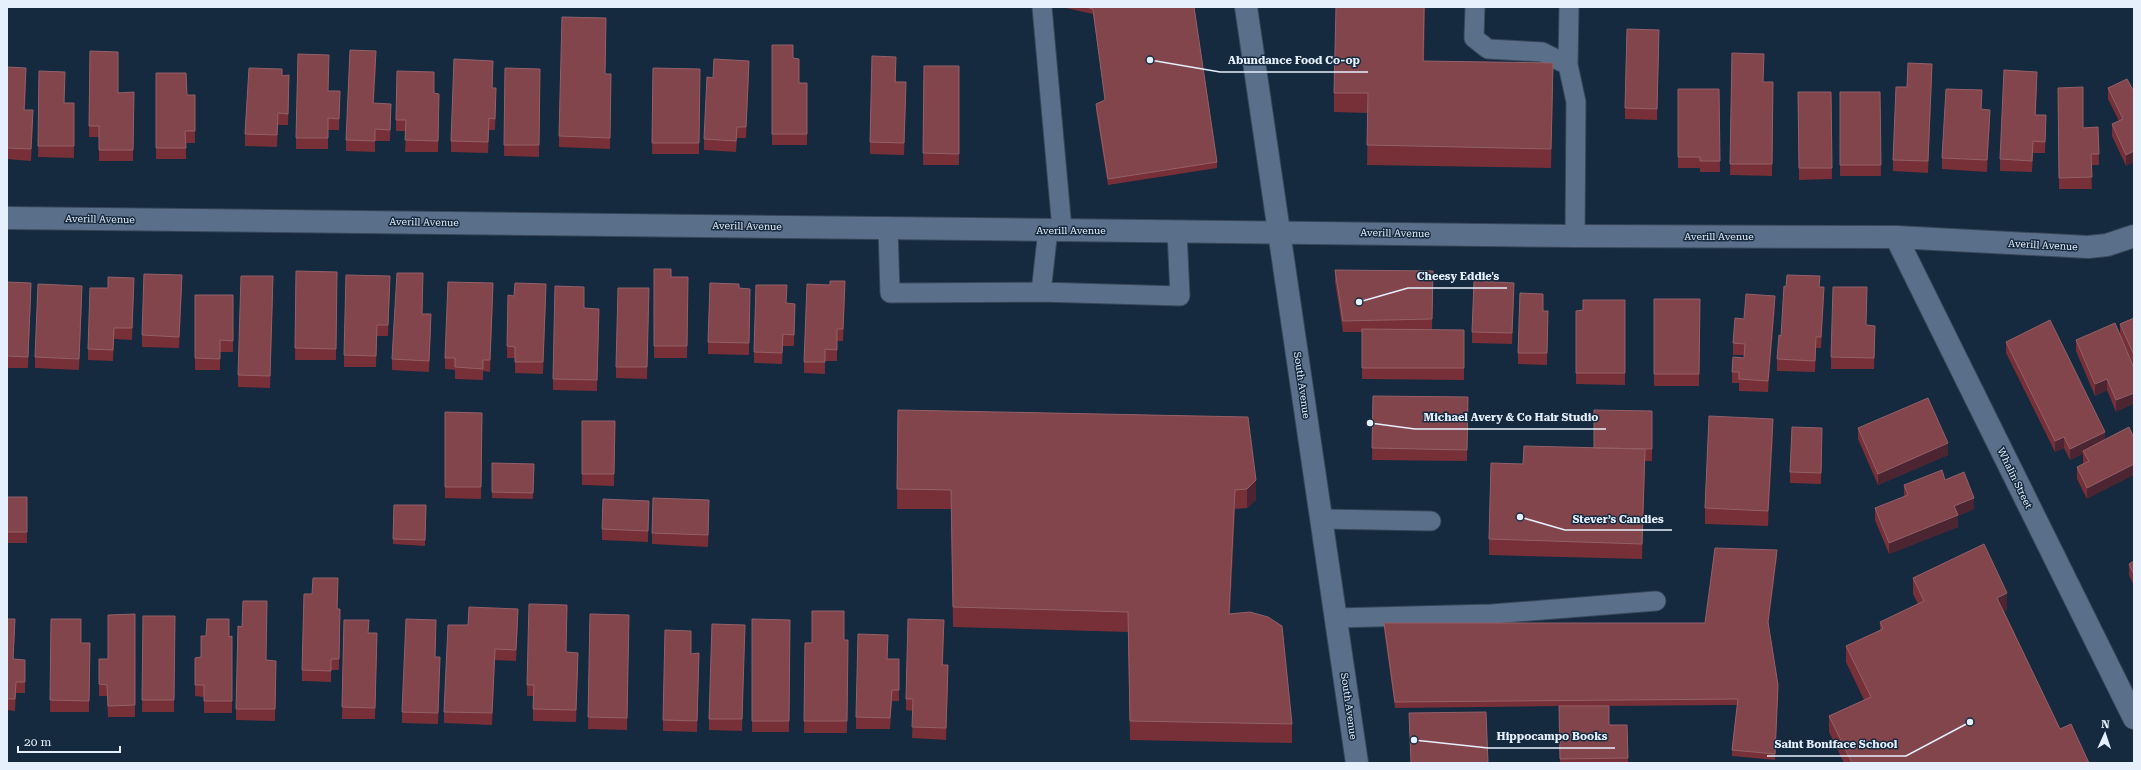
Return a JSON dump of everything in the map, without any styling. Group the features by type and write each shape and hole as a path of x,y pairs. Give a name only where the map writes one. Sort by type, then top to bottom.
{"street":[{"name":"South Avenue","path":"1246,7 1357,763"},
{"name":"Averill Avenue","path":"7,218 1574,236 1896,237 2088,247 2107,245 2134,236"},
{"name":"Whalin Street","path":"1896,237 2134,718"}],"lane":[{"path":"1041,292 1055,230 1042,7"},
{"path":"1475,7 1474,38 1488,49 1542,52 1568,65"},
{"path":"1569,7 1568,65 1576,102 1574,236"},
{"path":"888,227 890,293 1041,292 1180,296 1177,231"},
{"path":"1321,520 1431,521"},
{"path":"1336,618 1492,614 1656,601"}],"building":[{"path":"1086,7 1194,7 1217,162 1108,179 1096,104 1105,100 1093,9"},
{"path":"1336,7 1424,7 1423,61 1553,63 1551,149 1367,145 1368,93 1334,93"},
{"path":"562,17 606,18 605,74 611,74 610,138 559,136"},
{"path":"1627,29 1659,30 1657,109 1625,108"},
{"path":"772,45 793,45 793,58 799,59 799,83 807,83 807,134 772,134"},
{"path":"350,50 376,51 373,103 391,104 390,130 375,129 375,141 346,140"},
{"path":"90,51 118,52 118,93 134,92 133,150 99,150 99,126 89,126"},
{"path":"1732,53 1764,54 1763,82 1773,82 1772,164 1730,164"},
{"path":"298,54 329,55 328,91 340,91 339,119 328,118 328,138 296,138"},
{"path":"872,56 896,57 895,82 906,82 904,143 870,142"},
{"path":"454,59 493,61 492,88 496,88 495,119 489,118 488,142 451,141"},
{"path":"714,59 749,61 746,127 737,127 736,141 704,139 707,77 713,78"},
{"path":"1908,63 1932,64 1928,161 1893,160 1896,87 1907,87"},
{"path":"924,66 959,66 959,154 923,153"},
{"path":"7,67 26,68 24,110 33,110 31,149 7,148"},
{"path":"249,68 282,69 282,76 289,75 288,114 278,113 277,135 245,134"},
{"path":"505,68 540,69 539,145 504,145"},
{"path":"653,68 700,69 699,143 652,143"},
{"path":"2004,70 2037,72 2035,115 2046,115 2045,142 2033,141 2032,161 2000,159"},
{"path":"39,71 65,72 64,103 74,103 74,146 38,146"},
{"path":"397,71 434,72 434,93 439,94 438,141 405,140 406,120 396,120"},
{"path":"156,73 186,73 187,95 195,95 195,131 185,131 186,148 156,148"},
{"path":"2127,79 2134,92 2134,151 2126,155 2112,124 2123,119 2108,88"},
{"path":"2083,87 2083,128 2098,127 2099,154 2091,154 2092,177 2059,178 2058,88"},
{"path":"1678,89 1719,89 1720,161 1700,161 1700,157 1678,157"},
{"path":"1946,89 1982,90 1981,109 1990,110 1987,160 1942,158"},
{"path":"1798,92 1831,92 1832,168 1799,168"},
{"path":"1840,92 1880,92 1881,165 1840,165"},
{"path":"654,269 671,269 671,277 688,277 687,346 654,346"},
{"path":"1335,270 1433,271 1432,319 1343,321"},
{"path":"296,271 337,272 336,349 295,348"},
{"path":"397,273 423,273 422,314 431,314 429,361 392,359"},
{"path":"144,274 182,275 179,337 142,335"},
{"path":"346,275 390,276 388,325 377,325 376,356 344,355"},
{"path":"1787,275 1820,276 1819,287 1824,287 1821,337 1816,337 1815,361 1777,359 1779,335 1781,336 1784,286 1786,287"},
{"path":"241,276 273,276 270,376 238,375"},
{"path":"108,277 134,278 132,328 114,328 113,350 88,349 90,288 108,288"},
{"path":"830,281 845,281 843,329 837,329 837,350 825,349 825,362 804,362 807,284 830,285"},
{"path":"1474,281 1514,283 1512,333 1472,332"},
{"path":"7,282 31,283 28,357 7,356"},
{"path":"448,282 493,283 490,360 483,360 483,369 455,367 455,358 445,358"},
{"path":"515,283 546,284 543,362 515,362 515,347 507,346 508,295 514,296"},
{"path":"710,283 739,284 739,288 750,289 749,343 708,342"},
{"path":"38,284 82,286 79,359 35,357"},
{"path":"756,285 787,285 786,303 795,304 794,335 783,334 782,353 754,352"},
{"path":"555,286 584,287 584,308 599,309 597,380 553,379"},
{"path":"1833,287 1867,287 1866,325 1875,326 1874,358 1831,357"},
{"path":"618,288 649,288 647,367 616,367"},
{"path":"1520,293 1543,294 1543,311 1548,311 1547,353 1518,353"},
{"path":"1746,294 1775,296 1768,381 1739,379 1739,372 1732,372 1733,357 1744,358 1745,344 1733,343 1735,318 1744,319"},
{"path":"195,295 233,295 233,341 220,340 220,359 195,358"},
{"path":"1654,299 1700,299 1699,374 1654,374"},
{"path":"1583,300 1625,300 1625,373 1576,373 1576,311 1583,310"},
{"path":"2134,318 2134,355 2120,324"},
{"path":"2050,320 2105,432 2070,449 2064,437 2055,441 2006,342"},
{"path":"2115,323 2134,368 2134,393 2116,400 2107,379 2095,384 2076,340"},
{"path":"1362,329 1464,330 1464,368 1362,368"},
{"path":"1373,396 1468,397 1467,450 1372,448"},
{"path":"1928,398 1948,443 1878,474 1858,428"},
{"path":"898,410 1248,417 1256,480 1247,489 1235,490 1229,614 1250,612 1268,617 1282,626 1292,724 1130,721 1128,612 953,607 951,490 897,489"},
{"path":"1594,410 1652,411 1652,449 1594,448"},
{"path":"445,412 482,413 481,487 445,487"},
{"path":"1709,416 1773,419 1768,511 1705,508"},
{"path":"582,421 615,421 614,474 582,474"},
{"path":"1792,427 1822,428 1821,473 1790,472"},
{"path":"2129,427 2134,438 2134,464 2087,488 2077,467 2089,461 2083,451"},
{"path":"1524,446 1645,449 1642,544 1489,539 1491,463 1523,464"},
{"path":"492,463 534,464 533,493 492,492"},
{"path":"1942,470 1945,480 1964,472 1974,498 1954,506 1958,515 1889,543 1875,508 1908,495 1904,485"},
{"path":"7,497 27,497 27,532 7,532"},
{"path":"653,498 709,500 708,535 652,533"},
{"path":"603,499 649,501 648,531 602,529"},
{"path":"394,505 426,505 425,540 393,539"},
{"path":"1984,544 2007,593 1997,598 2060,729 2071,724 2089,763 1852,763 1829,716 1871,697 1846,646 1883,629 1880,622 1924,601 1913,578"},
{"path":"1715,548 1777,550 1768,622 1778,685 1775,754 1732,750 1738,699 1395,702 1384,623 1705,623"},
{"path":"2134,561 2134,575 2129,564"},
{"path":"313,578 338,578 337,609 340,609 339,659 331,659 331,671 302,670 304,594 312,594"},
{"path":"243,601 267,601 266,660 276,661 275,709 236,709 238,626 242,627"},
{"path":"529,604 567,605 566,652 578,653 576,710 533,709 534,685 527,685"},
{"path":"469,607 518,609 516,650 495,649 492,713 444,712 448,625 468,625"},
{"path":"812,611 844,611 844,640 848,640 847,721 804,721 805,643 812,643"},
{"path":"135,614 135,705 108,706 107,685 99,684 99,659 108,659 108,615"},
{"path":"590,614 629,615 627,718 588,717"},
{"path":"143,616 175,616 174,700 142,700"},
{"path":"7,619 15,619 13,659 25,660 25,682 16,682 15,699 7,699"},
{"path":"51,619 81,619 81,643 90,643 89,701 50,700"},
{"path":"207,619 229,619 229,637 232,636 232,701 204,701 204,685 195,685 195,658 201,657 201,636 206,636"},
{"path":"406,619 436,620 435,657 440,657 438,713 402,712"},
{"path":"752,619 790,620 789,721 752,721"},
{"path":"908,619 944,620 942,665 948,665 946,728 912,727 913,699 906,699"},
{"path":"344,620 369,620 368,633 377,633 375,708 342,707"},
{"path":"712,624 745,625 742,719 709,719"},
{"path":"665,630 691,631 691,654 699,653 697,721 663,720"},
{"path":"858,634 888,635 887,659 899,659 899,690 892,690 890,718 856,717"},
{"path":"1559,706 1609,706 1609,725 1627,725 1628,758 1560,759"},
{"path":"1486,712 1488,763 1411,763 1409,713"}],"place":[{"name":"Abundance Food Co-op","path":"1150,60"},
{"name":"Cheesy Eddie's","path":"1359,302"},
{"name":"Michael Avery & Co Hair Studio","path":"1370,423"},
{"name":"Stever’s Candies","path":"1520,517"},
{"name":"Saint Boniface School","path":"1970,722"},
{"name":"Hippocampo Books","path":"1414,740"}]}
